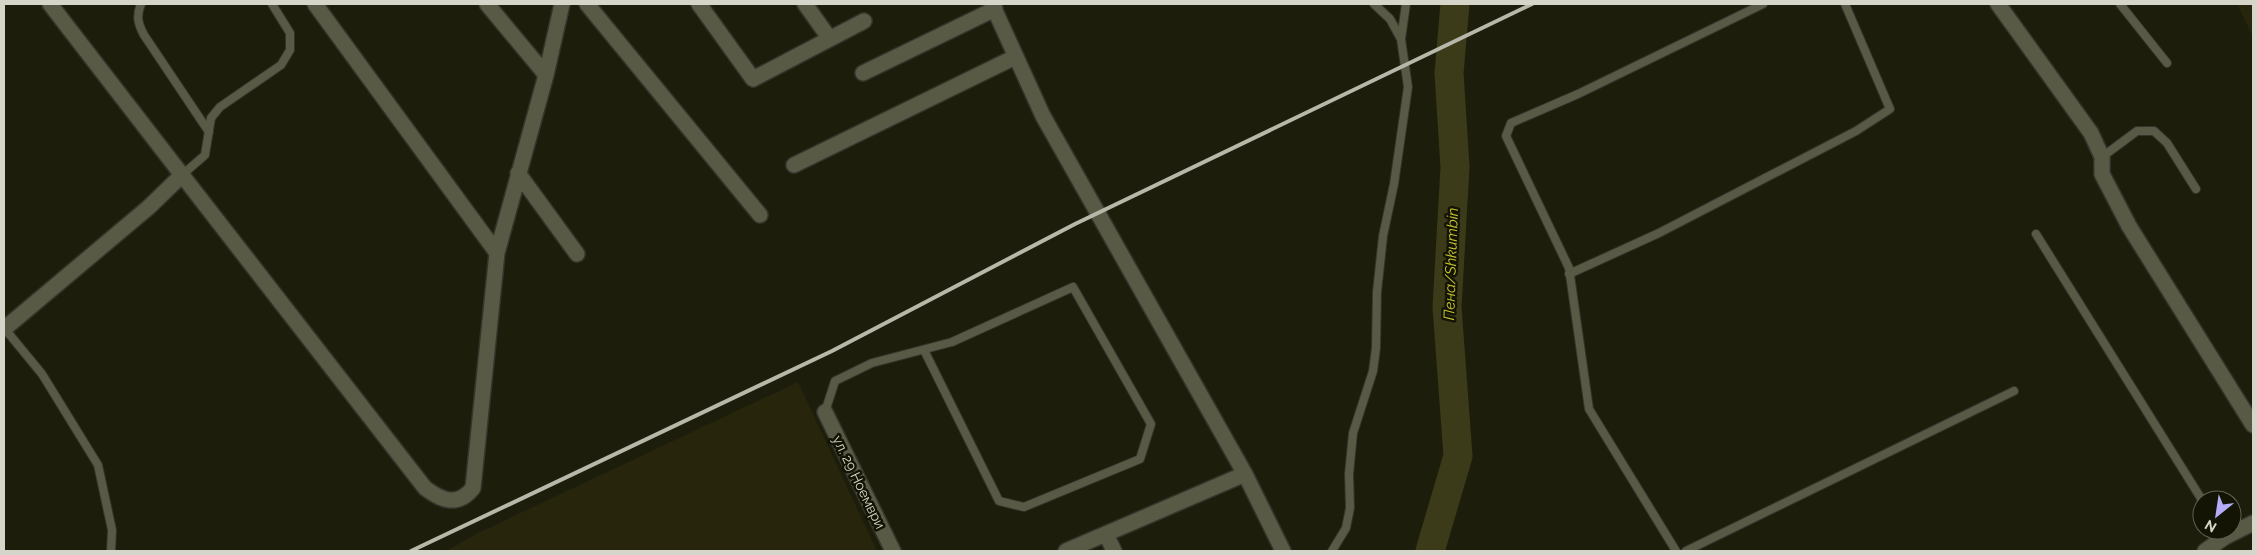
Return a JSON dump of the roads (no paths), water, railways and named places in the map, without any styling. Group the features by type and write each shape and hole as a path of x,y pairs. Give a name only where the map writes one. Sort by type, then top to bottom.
{"street":[{"path":"50,4 425,488 444,499 458,500 467,496 474,488 497,253 546,75 562,4"},
{"path":"315,4 497,253"},
{"path":"487,4 546,75"},
{"path":"587,4 760,215"},
{"path":"699,4 753,79 864,21"},
{"path":"805,4 830,39"},
{"path":"1998,4 2091,133 2102,157 2102,174 2129,226 2253,425"},
{"path":"863,73 994,6 1015,57 1043,116 1245,474 1283,551"},
{"path":"794,164 1015,57"},
{"path":"518,173 577,254"},
{"path":"4,328 149,207 182,175"},
{"name":"ул. 29 Ноември","path":"825,412 893,551"},
{"path":"1066,551 1245,474"},
{"path":"1106,534 1114,551"},
{"path":"2205,551 2217,540"}],"lane":[{"path":"141,4 138,13 139,26 209,132"},
{"path":"182,175 205,155 211,118 220,107 281,65 290,50 290,33 272,4"},
{"path":"1374,4 1390,19 1401,39"},
{"path":"1332,551 1346,528 1350,508 1349,474 1353,433 1373,371 1376,348 1377,292 1383,236 1394,184 1408,87 1401,39 1406,4"},
{"path":"1676,551 1589,408 1569,268 1506,136 1511,123 1578,94 1763,4"},
{"path":"1569,274 1685,220 1856,131 1890,109 1846,4"},
{"path":"2120,4 2167,63"},
{"path":"2102,157 2137,131 2154,131 2167,143 2196,189"},
{"path":"2036,234 2196,490"},
{"path":"825,412 835,381 872,363 952,342 1073,287 1151,424 1140,459 1024,507 999,502 924,350"},
{"path":"4,328 42,374 98,465 112,530 111,551"},
{"path":"1686,551 2014,391"}],"waterway":[{"name":"Пена/Shkumbin","path":"1430,551 1458,456 1447,307 1455,167 1449,73 1455,4"}],"railway":[{"path":"411,551 832,351 1075,224 1532,4"}]}
